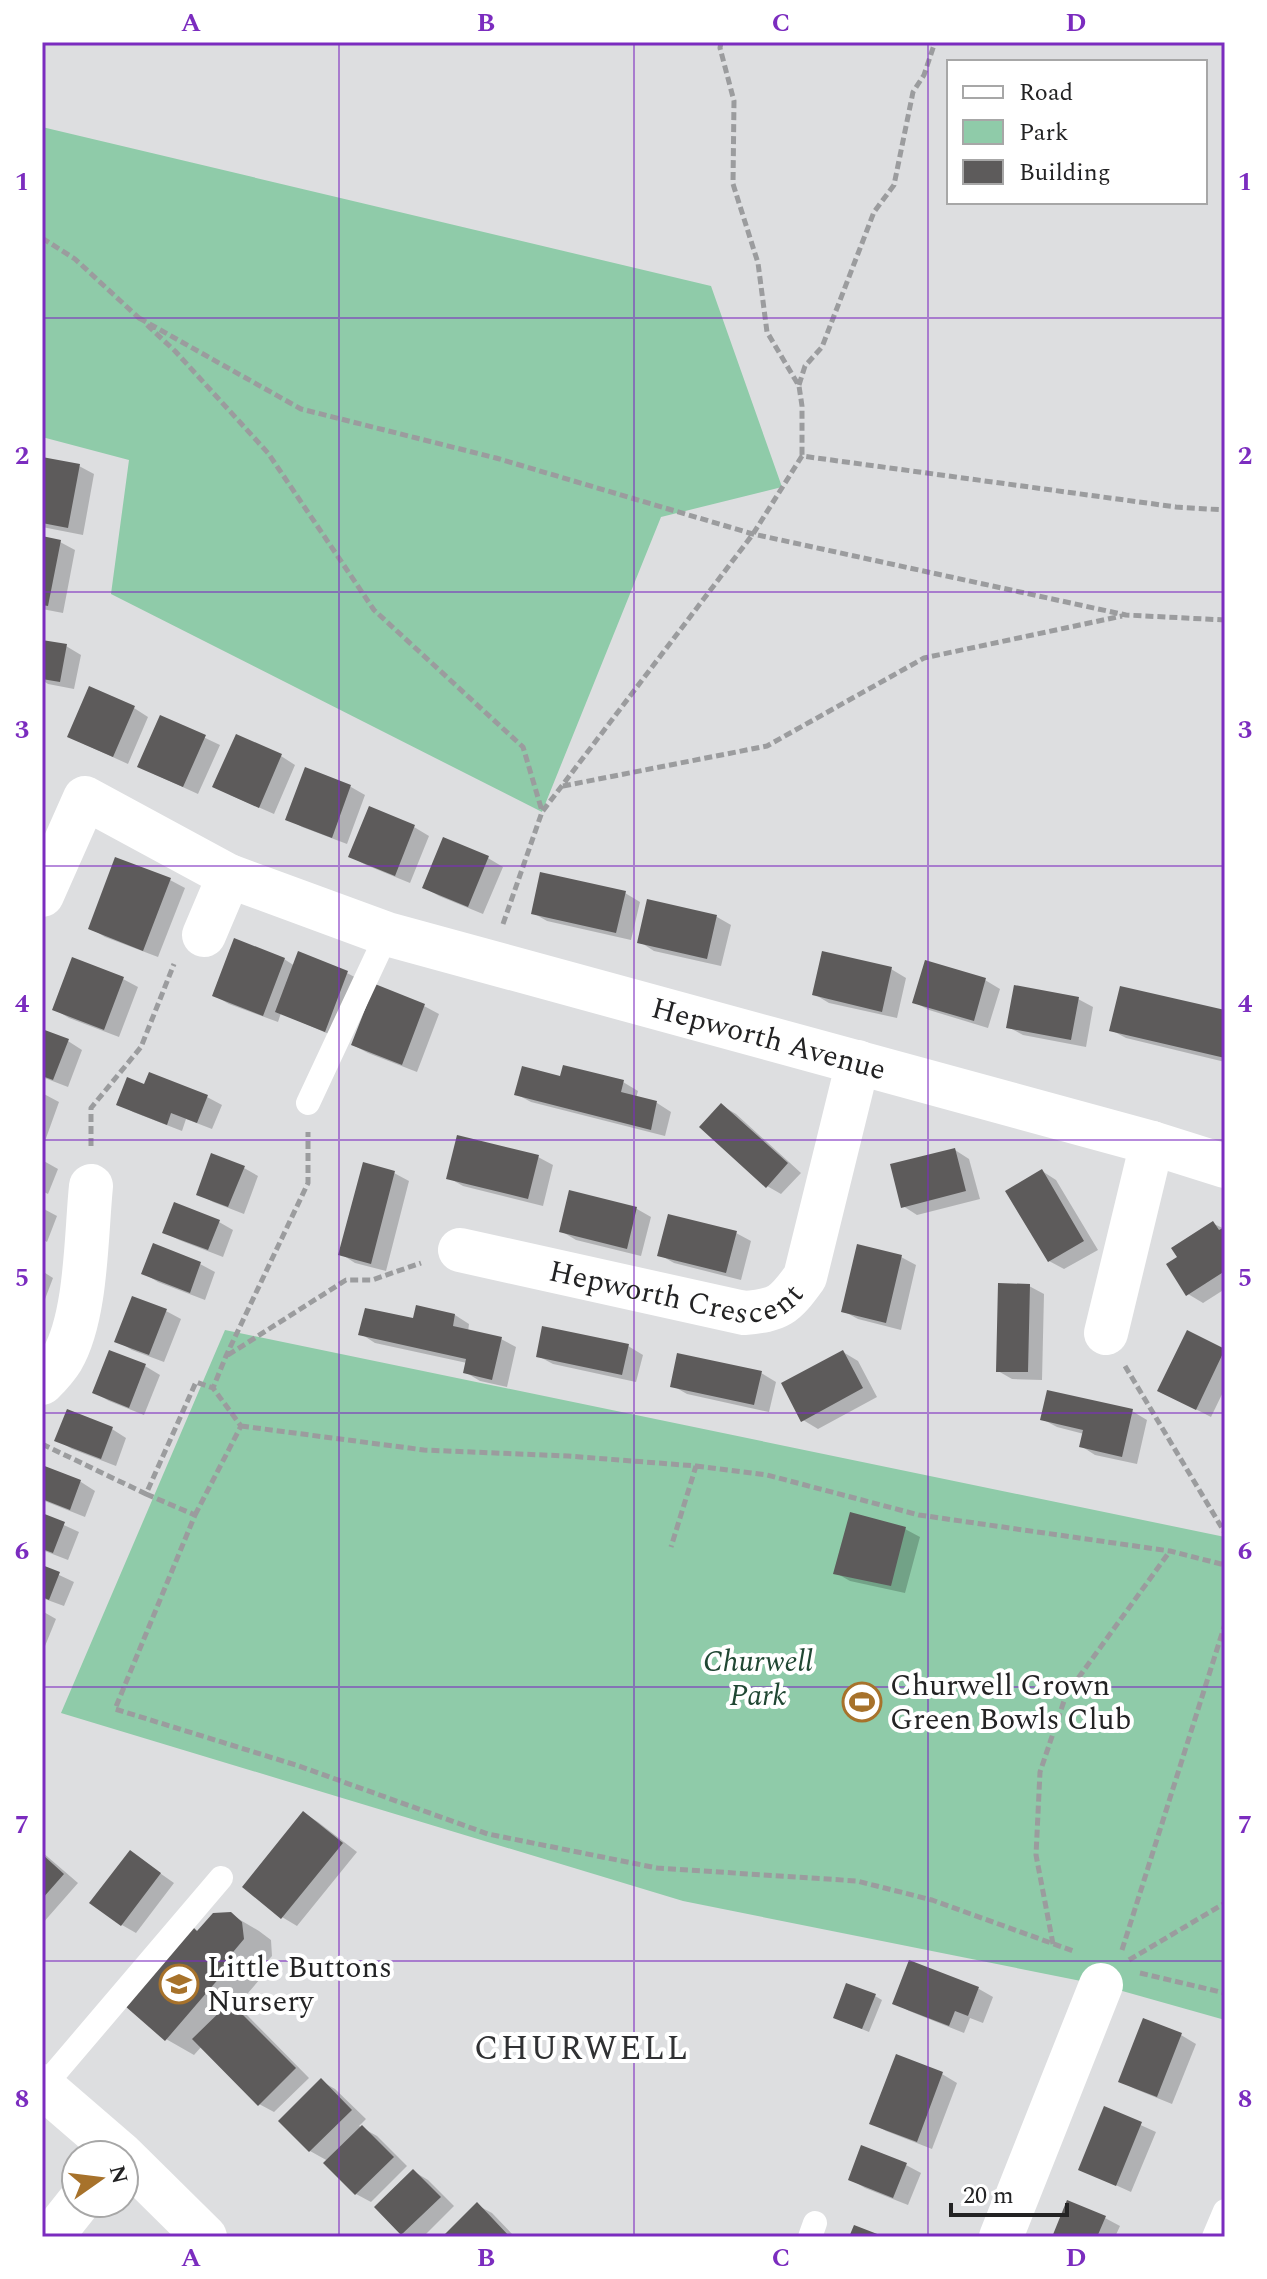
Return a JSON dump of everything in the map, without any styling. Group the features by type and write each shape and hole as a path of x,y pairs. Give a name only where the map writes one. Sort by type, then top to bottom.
{"street":[{"name":"Hepworth Avenue","path":"42,895 85,798 229,876 387,934 1152,1143 1225,1166"},
{"path":"204,935 229,876"},
{"name":"Hepworth Crescent","path":"460,1250 744,1313 768,1311 788,1301 805,1277 858,1062"},
{"path":"1106,1333 1152,1143"},
{"path":"42,1383 62,1359 74,1331 82,1289 91,1186"},
{"path":"1001,2237 1110,1966"},
{"path":"42,2087 102,2139"},
{"path":"140,2174 205,2237"},
{"path":"51,2237 65,2219"}],"lane":[{"path":"308,1103 387,934"},
{"path":"42,2087 221,1878"},
{"path":"1214,2237 1225,2211"}],"path":[{"path":"490,963 542,812 753,534 802,456 799,386 767,332 758,263 733,184 734,101 721,42"},
{"path":"799,386 805,366 822,347 874,212 894,185 913,92 924,75 935,42"},
{"path":"42,238 75,259 175,351 268,453 374,610 523,747 542,812"},
{"path":"139,318 301,409 496,458 753,534 1126,615 1225,620"},
{"path":"802,456 1176,507 1225,510"},
{"path":"561,787 767,746 924,658 1126,615"},
{"path":"91,1186 91,1108 141,1047 175,962 204,935"},
{"path":"213,1388 308,1183 308,1103"},
{"path":"226,1356 346,1280 372,1280 460,1250"},
{"path":"1106,1333 1225,1533"},
{"path":"146,1494 196,1382 213,1388 241,1426 424,1450 568,1456 767,1475 919,1515 1170,1551 1225,1565"},
{"path":"241,1426 195,1515 115,1709 299,1766 488,1834 657,1868 857,1881 932,1900 1110,1966 1225,1993"},
{"path":"42,1444 195,1515"},
{"path":"671,1547 696,1466"},
{"path":"1053,1944 1036,1855 1040,1772 1066,1695 1170,1551"},
{"path":"1110,1966 1225,1624"},
{"path":"1110,1966 1225,1903"}],"green space":[{"path":"42,127 711,286 782,487 661,517 542,812 111,594 129,460 42,437"},
{"name":"Churwell Park","path":"225,1330 1225,1537 1225,2020 1101,1985 683,1901 61,1713"}],"building":[{"path":"42,457 80,464 68,528 42,523"},
{"path":"42,536 61,540 48,606 42,605"},
{"path":"42,640 67,644 60,682 42,679"},
{"path":"89,686 135,706 113,757 67,737"},
{"path":"160,715 206,735 183,787 137,767"},
{"path":"236,734 282,754 259,808 212,787"},
{"path":"305,767 351,785 332,838 285,820"},
{"path":"369,806 415,825 395,876 348,857"},
{"path":"443,837 489,856 468,907 422,888"},
{"path":"115,857 171,878 143,951 88,929"},
{"path":"540,872 626,891 616,933 531,914"},
{"path":"647,899 717,915 707,959 637,943"},
{"path":"234,938 285,958 263,1016 212,996"},
{"path":"298,951 348,971 325,1032 275,1012"},
{"path":"822,951 892,967 882,1012 812,995"},
{"path":"72,957 124,977 104,1030 52,1010"},
{"path":"925,960 986,978 974,1021 912,1003"},
{"path":"375,984 425,1004 402,1065 351,1045"},
{"path":"1014,985 1079,997 1071,1040 1006,1028"},
{"path":"1120,986 1225,1010 1225,1058 1109,1031"},
{"path":"42,1029 69,1039 53,1080 42,1076"},
{"path":"563,1065 624,1080 621,1092 657,1101 651,1130 514,1095 522,1066 560,1076"},
{"path":"149,1072 208,1095 197,1123 171,1113 167,1125 116,1105 127,1077 144,1084"},
{"path":"721,1103 788,1163 766,1188 699,1127"},
{"path":"457,1135 539,1155 528,1199 446,1179"},
{"path":"955,1148 966,1191 901,1208 890,1164"},
{"path":"211,1153 245,1166 228,1207 196,1195"},
{"path":"363,1162 395,1171 371,1264 338,1255"},
{"path":"1042,1169 1084,1241 1048,1262 1005,1191"},
{"path":"569,1190 637,1207 627,1249 559,1232"},
{"path":"174,1202 220,1220 208,1250 162,1233"},
{"path":"668,1214 737,1231 726,1273 657,1256"},
{"path":"1213,1221 1219,1230 1225,1227 1225,1271 1186,1296 1166,1264 1177,1257 1171,1248"},
{"path":"153,1243 201,1262 190,1293 141,1274"},
{"path":"857,1244 902,1255 886,1323 841,1312"},
{"path":"998,1283 1030,1284 1028,1372 996,1372"},
{"path":"132,1296 167,1309 149,1355 114,1342"},
{"path":"416,1305 455,1314 453,1326 502,1337 492,1380 463,1373 466,1359 358,1335 365,1308 413,1318"},
{"path":"542,1326 629,1344 622,1375 536,1357"},
{"path":"1187,1330 1225,1349 1196,1410 1157,1391"},
{"path":"109,1350 146,1364 129,1408 92,1393"},
{"path":"843,1350 863,1388 801,1422 781,1383"},
{"path":"677,1353 762,1371 754,1405 670,1387"},
{"path":"1047,1390 1133,1409 1122,1457 1079,1447 1083,1430 1040,1420"},
{"path":"67,1409 113,1427 101,1459 54,1441"},
{"path":"42,1465 81,1480 70,1510 42,1499"},
{"path":"850,1512 906,1527 891,1586 833,1574"},
{"path":"42,1513 65,1522 53,1553 42,1549"},
{"path":"42,1565 60,1572 49,1600 42,1597"},
{"path":"303,1811 343,1843 281,1919 242,1887"},
{"path":"130,1850 161,1873 121,1926 89,1903"},
{"path":"42,1854 64,1874 42,1899"},
{"name":"Little Buttons Nursery","path":"231,1912 242,1922 244,1939 228,1958 233,1962 165,2041 125,2006 193,1927 197,1931 213,1913"},
{"path":"909,1960 979,1987 968,2016 955,2011 949,2026 892,2004"},
{"path":"846,1983 876,1994 862,2029 833,2018"},
{"path":"230,2002 296,2068 258,2106 192,2039"},
{"path":"1143,2018 1182,2033 1157,2097 1118,2082"},
{"path":"896,2054 943,2072 917,2142 869,2124"},
{"path":"321,2078 352,2110 309,2152 278,2121"},
{"path":"1104,2106 1142,2122 1116,2186 1078,2170"},
{"path":"362,2125 394,2157 355,2195 323,2163"},
{"path":"861,2145 907,2163 893,2198 848,2180"},
{"path":"413,2169 441,2197 401,2235 374,2207"},
{"path":"1067,2200 1106,2216 1097,2237 1052,2237"},
{"path":"477,2202 510,2237 442,2237"},
{"path":"854,2225 885,2237 849,2237"}],"place":[{"name":"Churwell Crown Green Bowls Club","path":"862,1702"},
{"name":"Little Buttons Nursery","path":"179,1984"}],"district":[{"name":"CHURWELL","path":"582,2047"}]}
